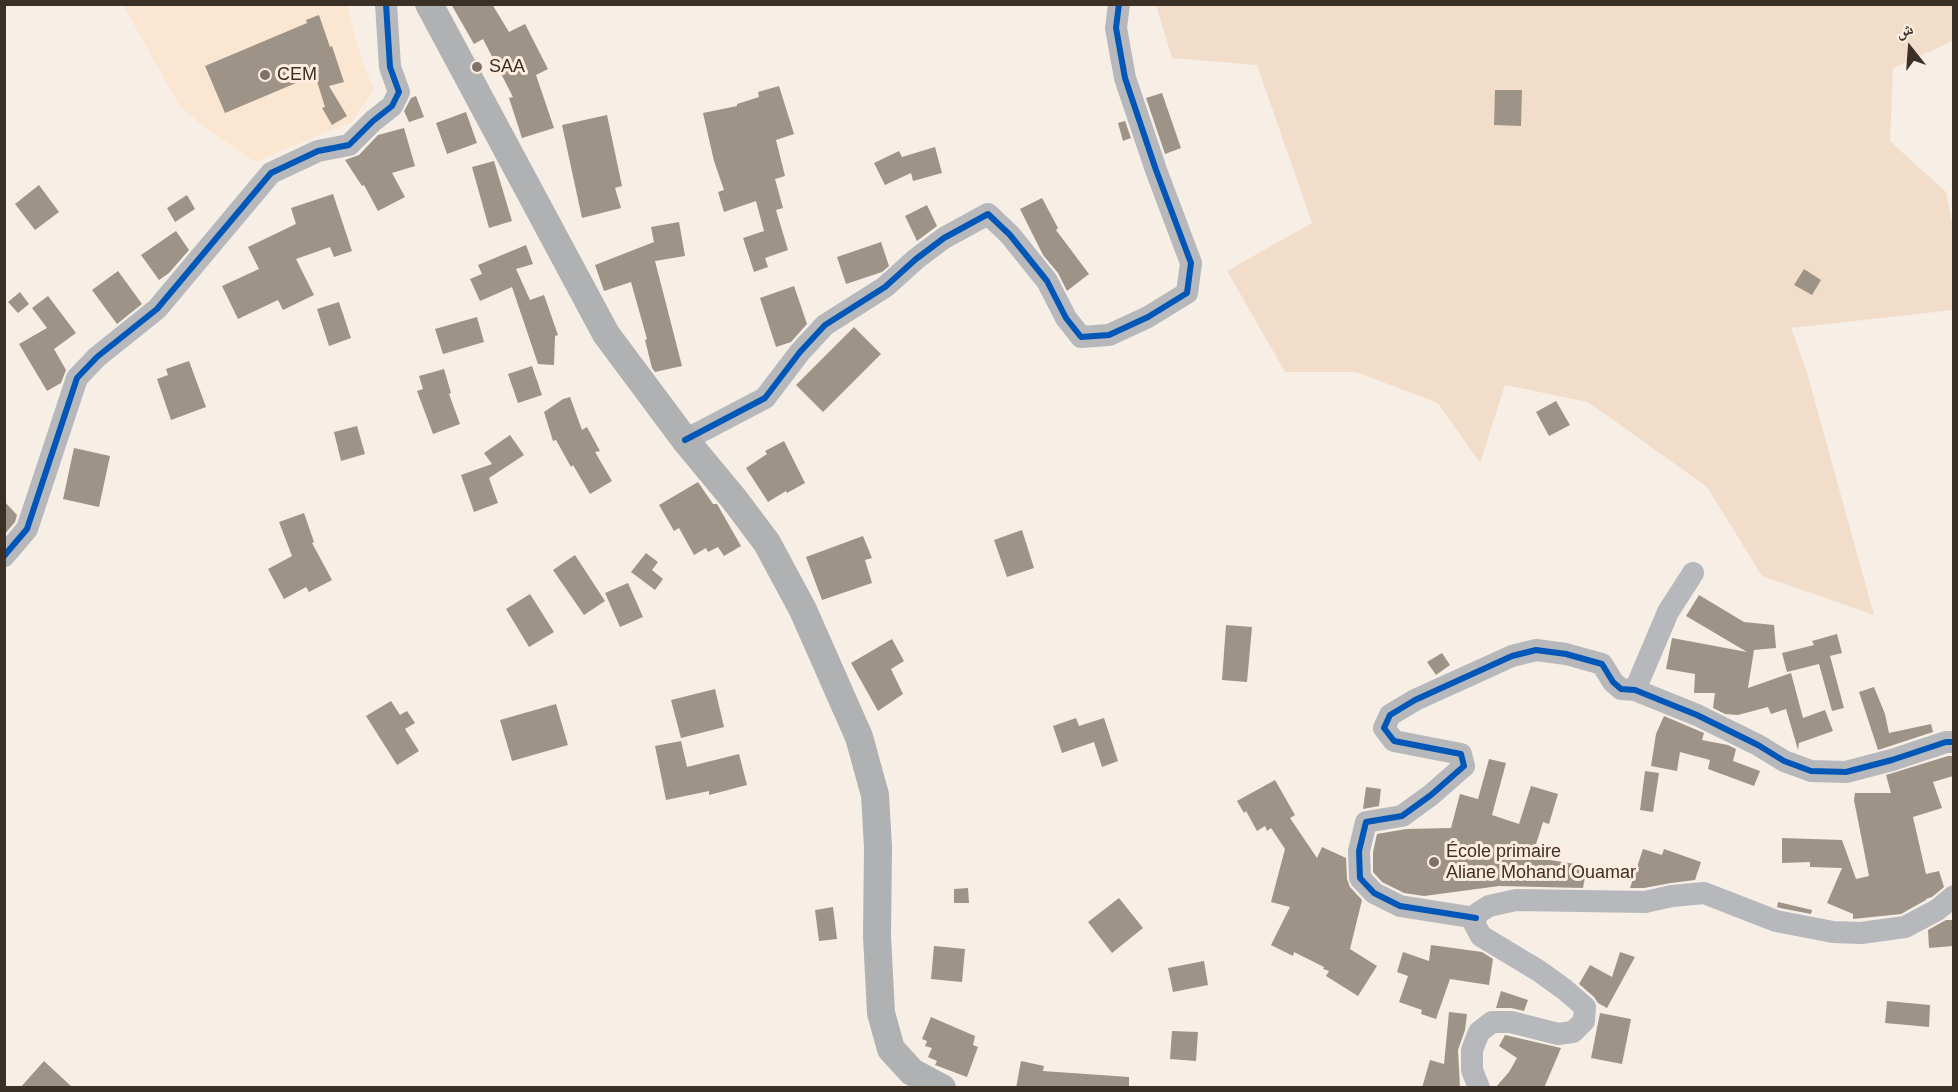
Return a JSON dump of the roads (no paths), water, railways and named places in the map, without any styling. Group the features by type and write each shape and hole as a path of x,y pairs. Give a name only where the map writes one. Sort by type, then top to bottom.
{"main road":[{"path":"429,4 606,334 685,440 767,543 803,610 859,737 875,795 878,847 877,936 881,1013 891,1049 912,1072 942,1088"}],"street":[{"path":"4,556 27,529 77,378 97,357 157,309 271,173 318,151 349,145 392,106 399,92 390,67 386,4"},
{"path":"685,440 765,398 800,352 825,325 885,287 944,238 988,214 1010,235 1047,281 1066,318 1081,337 1109,335 1148,317 1187,293 1191,263 1125,78 1116,28 1119,4"},
{"path":"1635,690 1668,612 1693,573"},
{"path":"1476,918 1400,906 1374,893 1360,878 1359,851 1366,822 1402,816 1431,795 1464,766 1461,754 1394,741 1384,728 1390,715 1415,700 1502,661 1536,650 1566,654 1602,664 1613,682 1621,689 1635,690 1696,715 1784,760 1811,771 1846,772 1946,742 1953,742"},
{"path":"1479,1088 1472,1070 1472,1050 1479,1032 1492,1022 1511,1022 1558,1034 1573,1032 1584,1021 1585,1007 1539,971 1481,936 1474,923 1478,913 1489,906 1516,900 1645,902 1672,896 1704,893 1776,921 1833,932 1861,933 1905,927 1937,910 1953,896"}],"place":[{"name":"SAA","path":"477,67"},
{"name":"CEM","path":"265,75"},
{"name":"École primaire Aliane Mohand Ouamar","path":"1434,862"}]}
